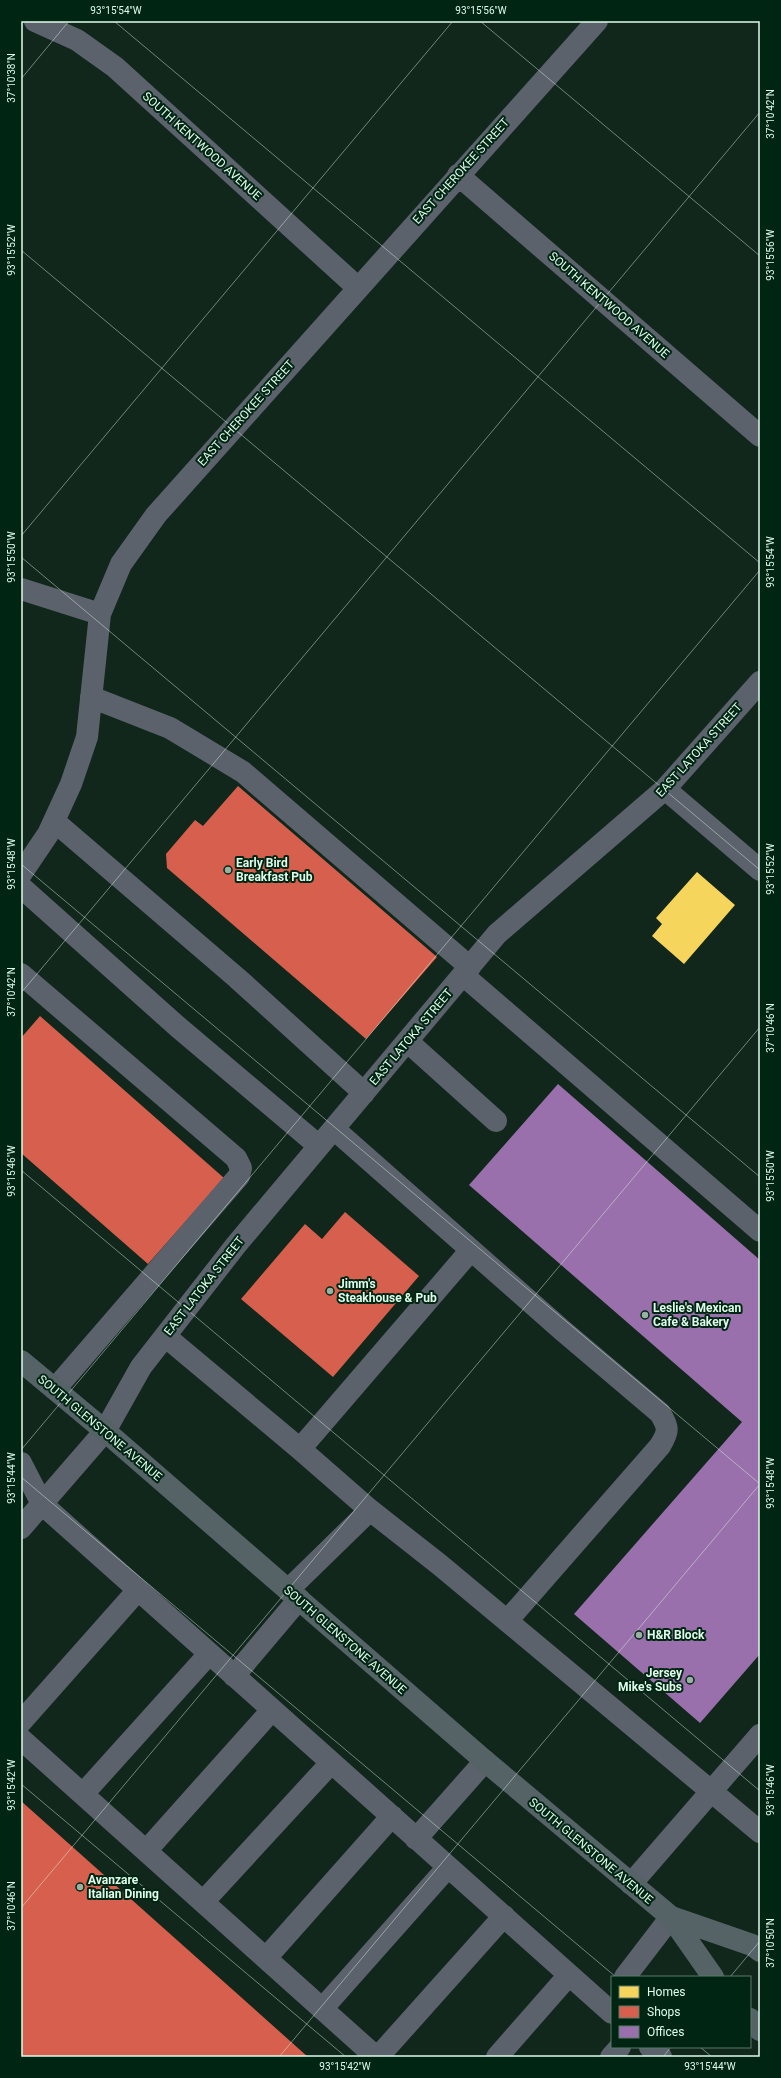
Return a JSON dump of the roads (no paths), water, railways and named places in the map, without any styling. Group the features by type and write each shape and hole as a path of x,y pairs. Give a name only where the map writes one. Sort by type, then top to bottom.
{"main road":[{"name":"SOUTH GLENSTONE AVENUE","path":"21,1361 105,1431 485,1761 671,1917 712,1976"},
{"name":"SOUTH GLENSTONE AVENUE","path":"671,1917 752,1945 760,1951"},
{"path":"751,2020 760,2030"}],"street":[{"name":"SOUTH KENTWOOD AVENUE","path":"35,21 77,40 115,66 358,287"},
{"name":"EAST CHEROKEE STREET","path":"21,874 48,834 71,784 87,737 100,614 121,564 156,515 597,21"},
{"name":"SOUTH KENTWOOD AVENUE","path":"458,175 760,436"},
{"path":"21,589 100,614"},
{"name":"EAST LATOKA STREET","path":"21,1528 105,1431 141,1367 236,1245 497,934 665,789 760,682"},
{"path":"92,697 170,728 243,772 760,1231"},
{"path":"665,789 760,870"},
{"path":"54,821 237,978 364,1092"},
{"path":"21,887 178,1027 319,1146"},
{"path":"21,974 236,1158 241,1168 239,1176 55,1389"},
{"path":"407,1041 496,1121"},
{"path":"334,1129 660,1414 667,1424 667,1434 660,1446 507,1621"},
{"path":"300,1449 471,1250"},
{"path":"165,1336 300,1449 370,1510 507,1621 760,1832"},
{"path":"21,1463 42,1504 569,1975 609,2004"},
{"path":"234,1676 294,1595 370,1510"},
{"path":"21,1722 138,1590"},
{"path":"83,1794 209,1654"},
{"path":"146,1851 272,1710"},
{"path":"631,1884 760,1735"},
{"path":"21,1739 377,2057 504,1916"},
{"path":"416,1839 485,1761"},
{"path":"203,1902 331,1763"},
{"path":"266,1958 392,1816"},
{"path":"322,2009 448,1867"},
{"path":"626,1976 671,1917"},
{"path":"497,2057 569,1975"},
{"path":"611,2057 619,2048"},
{"path":"651,2048 661,2057"}],"place":[{"name":"Early Bird Breakfast Pub","path":"228,870"},
{"name":"Jimm's Steakhouse & Pub","path":"330,1291"},
{"name":"Leslie's Mexican Cafe & Bakery","path":"645,1315"},
{"name":"H&R Block","path":"639,1635"},
{"name":"Jersey Mike's Subs","path":"690,1680"},
{"name":"Avanzare Italian Dining","path":"80,1887"}]}
